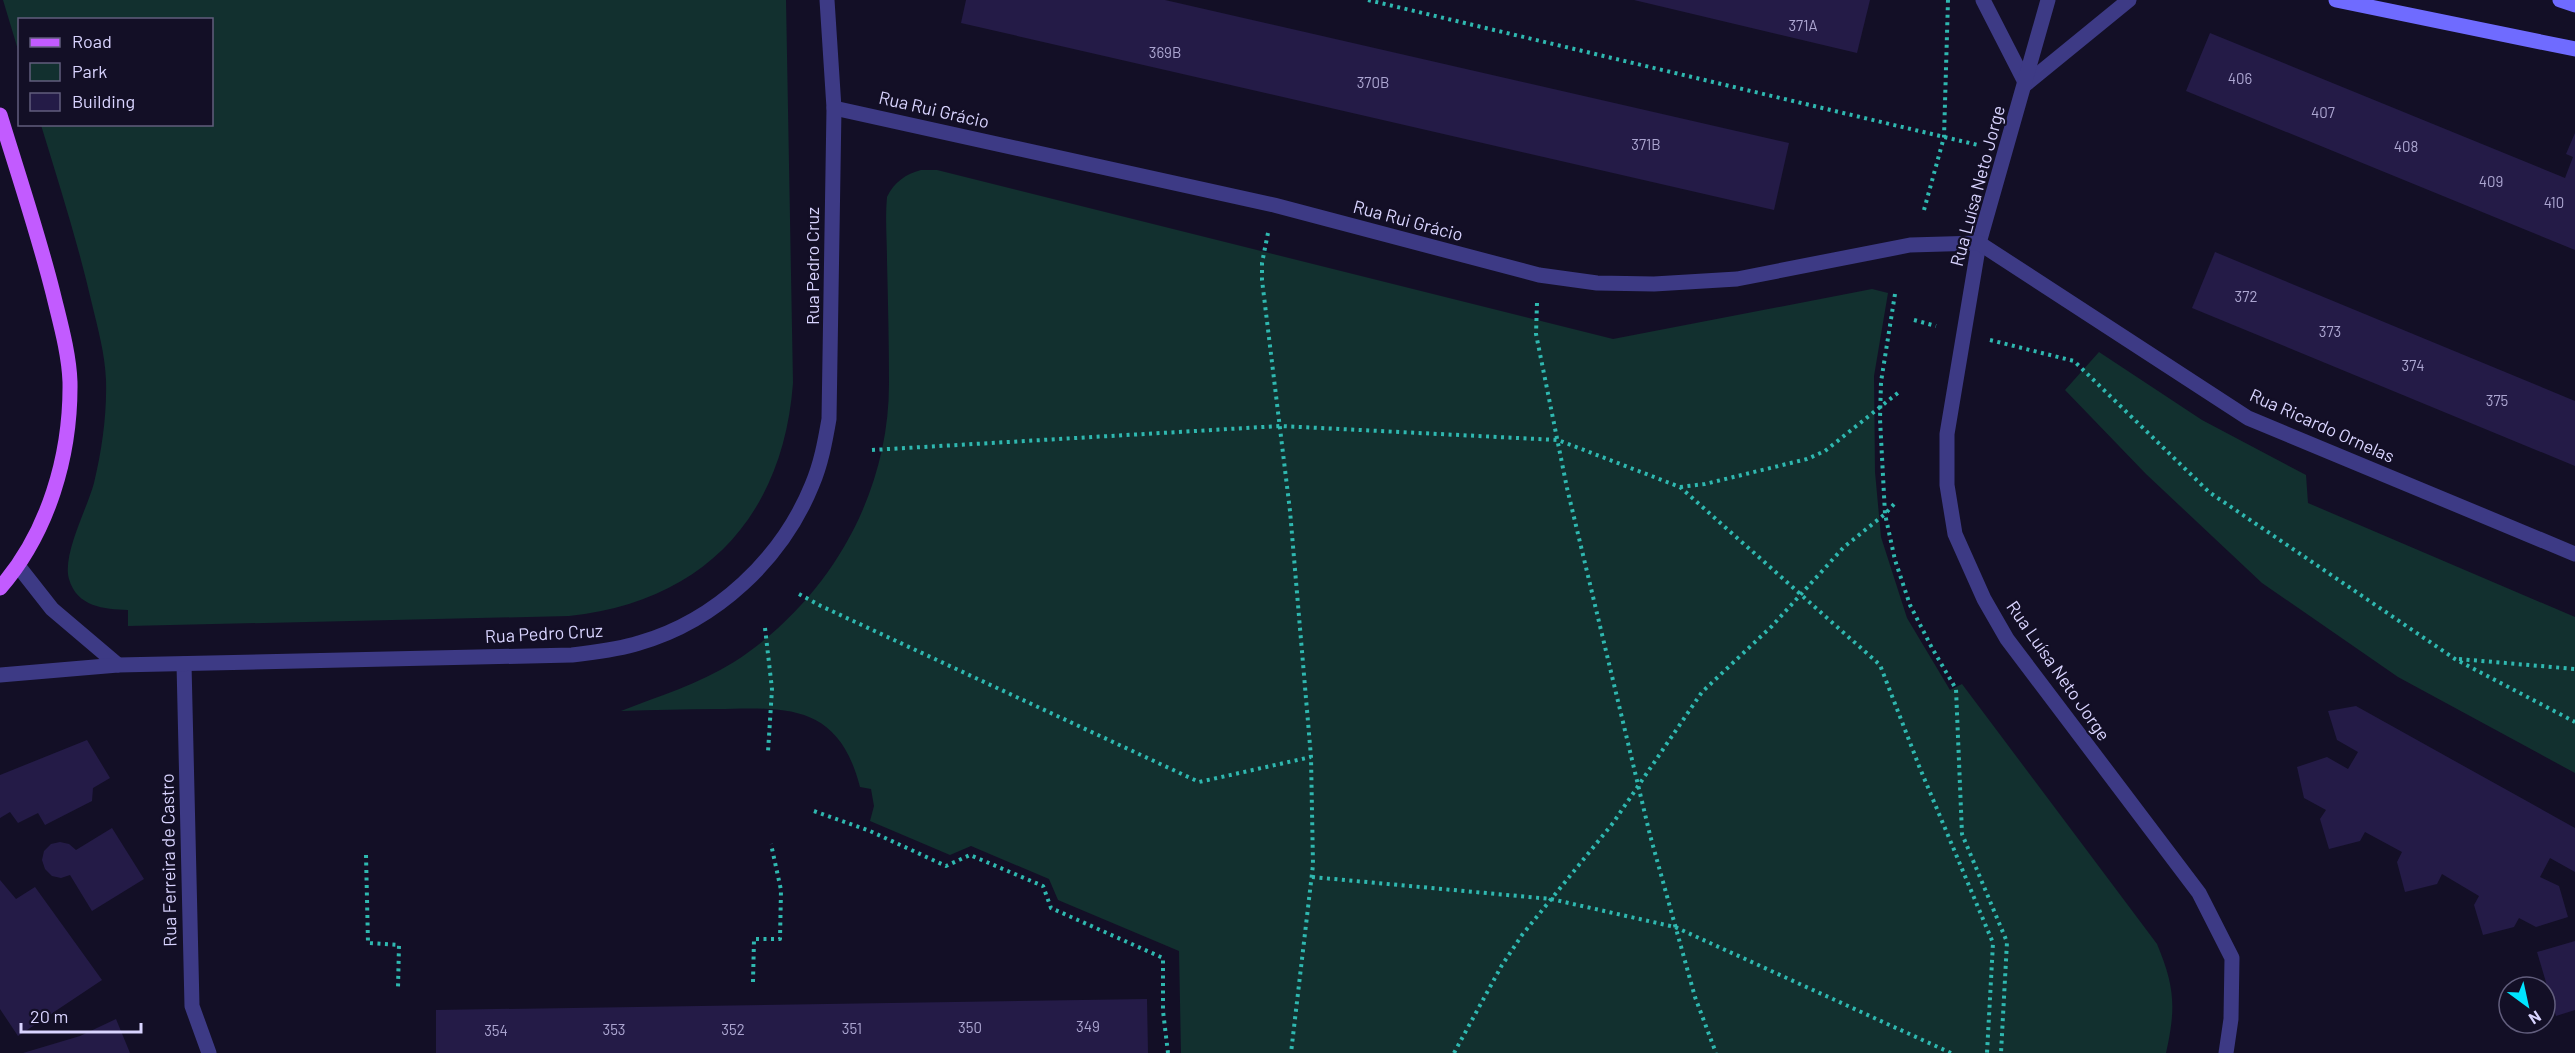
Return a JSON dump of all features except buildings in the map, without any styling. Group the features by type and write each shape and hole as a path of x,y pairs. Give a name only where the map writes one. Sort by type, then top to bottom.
{"main road":[{"path":"0,115 43,255 66,350 70,381 69,412 58,474 37,535 19,567 0,588"}],"street":[{"name":"Rua Pedro Cruz","path":"0,675 118,665 572,655 607,651 640,643 672,631 731,595 756,571 790,526 812,485 823,453 829,419 832,384 834,108 826,0"},
{"path":"1983,0 2026,84 2129,0"},
{"name":"Rua Luísa Neto Jorge","path":"2048,0 1979,243 1947,434 1947,485 1955,534 1984,599 2007,639 2199,892 2232,957 2231,1018 2226,1053"},
{"path":"2336,0 2575,49"},
{"path":"2560,0 2575,5"},
{"name":"Rua Rui Grácio","path":"834,108 1274,205 1539,275 1597,283 1654,284 1737,279 1911,245 1979,243"},
{"name":"Rua Ricardo Ornelas","path":"1979,243 2248,418 2575,554"},
{"path":"19,567 52,609 118,665"},
{"name":"Rua Ferreira de Castro","path":"184,664 192,1006 209,1053"}],"path":[{"path":"1368,0 2005,152"},
{"path":"1924,210 1944,137 1948,0"},
{"path":"1274,205 1262,263 1262,280 1290,511 1311,757 1312,878 1291,1053"},
{"path":"1539,275 1536,334 1566,488 1638,786 1695,997 1716,1053"},
{"path":"1895,294 1881,382 1885,514 1894,560 1910,605 1956,689 1962,834 2007,942 2001,1053"},
{"path":"1914,320 2074,361 2210,492 2455,659 2575,722"},
{"path":"1680,487 1705,484 1807,459 1825,451 1899,392"},
{"path":"872,450 1280,426 1557,440 1680,487 1880,665 1919,766 1993,943 1987,1053"},
{"path":"1454,1053 1502,965 1522,935 1613,823 1702,692 1772,626 1844,547 1885,514 1896,502"},
{"path":"799,594 1199,782 1311,757"},
{"path":"765,628 772,689 768,752"},
{"path":"2455,659 2575,669"},
{"path":"814,811 870,831 946,866 970,855 1043,886 1051,908 1163,958 1162,1011 1168,1053"},
{"path":"753,982 754,939 780,939 781,890 771,844"},
{"path":"366,855 368,943 399,945 398,988"},
{"path":"1312,878 1551,900 1676,927 1951,1053"}],"green space":[{"path":"3,0 786,0 793,383 786,431 773,474 753,512 728,544 696,571 659,593 617,607 569,616 128,626 128,610 110,609 85,601 78,596 69,579 69,558 94,483 103,432 106,380 103,351 81,259 41,126 213,126 213,18 18,18 18,50"},
{"path":"921,170 937,170 1613,339 1872,289 1888,293 1874,376 1875,472 1881,537 1907,618 1950,690 1962,684 2157,944 2167,973 2172,998 2166,1053 1181,1053 1179,951 1058,900 1049,879 971,846 950,855 870,821 874,806 871,789 860,787 851,760 839,740 825,726 808,716 767,709 621,711 707,677 734,662 768,637 798,609 824,577 847,542 865,505 878,466 886,426 889,384 887,197 901,179"},
{"path":"2099,352 2202,420 2306,475 2308,503 2575,617 2575,773 2398,677 2262,583 2146,474 2065,390"}]}
